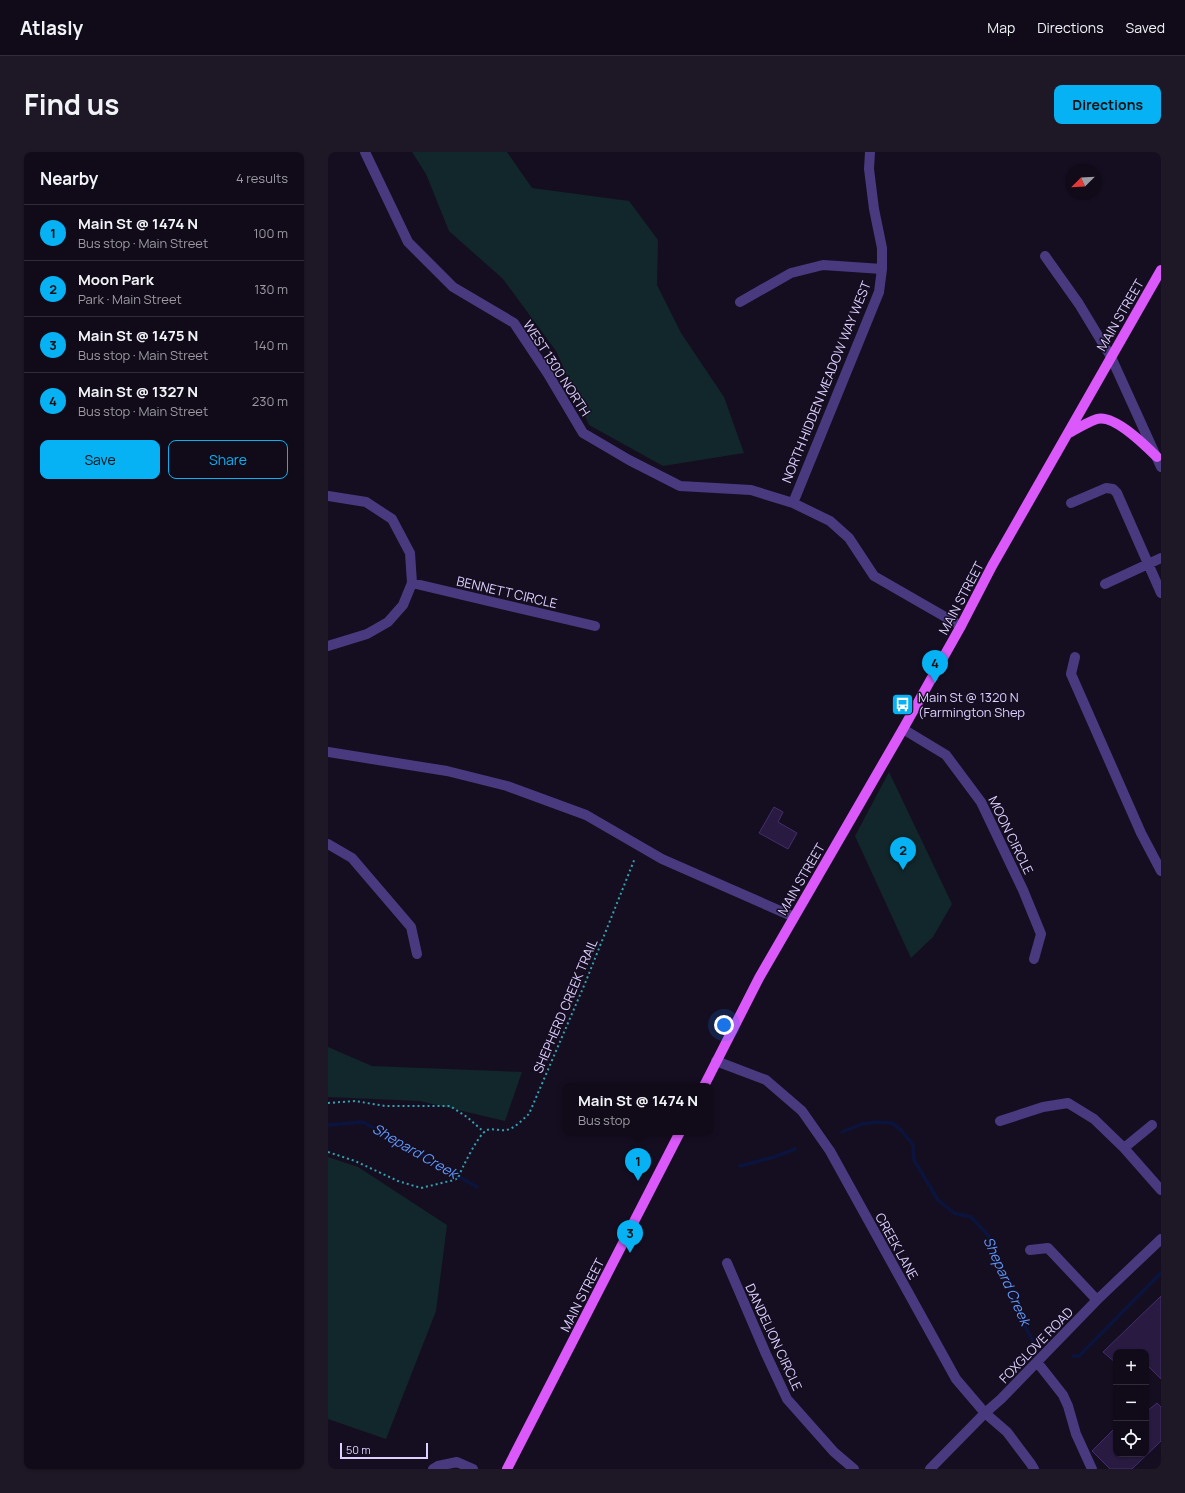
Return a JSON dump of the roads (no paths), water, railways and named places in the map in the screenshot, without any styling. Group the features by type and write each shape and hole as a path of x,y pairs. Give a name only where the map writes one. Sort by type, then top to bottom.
{"main road":[{"name":"MAIN STREET","path":"705,1083 759,978 903,729 961,626 992,566 1161,270"},
{"path":"1069,433 1099,418 1121,426 1138,439 1157,457"},
{"name":"MAIN STREET","path":"507,1469 678,1135"}],"street":[{"name":"WEST 1300 NORTH","path":"366,152 408,242 453,287 514,323 548,374 583,433 629,460 680,486 751,490 793,503 830,521 849,538 874,576 961,626"},
{"name":"NORTH HIDDEN MEADOW WAY WEST","path":"793,503 879,292 882,269 882,248 874,209 869,169 870,152"},
{"path":"1045,256 1079,304 1111,357 1161,467"},
{"path":"740,302 791,273 824,265 882,269"},
{"path":"1071,503 1106,488 1113,489 1117,493 1161,594"},
{"path":"328,496 366,502 392,519 410,553 412,583 403,605 388,622 367,634 328,646"},
{"path":"1106,584 1161,558"},
{"name":"BENNETT CIRCLE","path":"412,583 595,626"},
{"path":"1075,657 1071,674 1141,833 1161,871"},
{"name":"MOON CIRCLE","path":"903,729 946,755 981,802 1023,890 1041,934 1034,959"},
{"path":"328,752 447,771 507,786 586,815 662,859 794,917"},
{"path":"328,844 352,858 411,927 417,954"},
{"name":"CREEK LANE","path":"716,1061 766,1080 802,1111 830,1151 956,1379 985,1413 1006,1432 1034,1469"},
{"path":"1000,1122 1043,1107 1068,1103 1094,1119 1124,1148 1161,1190"},
{"path":"1124,1148 1152,1125"},
{"name":"FOXGLOVE ROAD","path":"930,1469 985,1413 1001,1399 1097,1300 1161,1239"},
{"path":"1030,1250 1048,1248 1097,1300"},
{"name":"DANDELION CIRCLE","path":"727,1263 751,1321 787,1399 834,1452 854,1469"},
{"path":"1037,1362 1063,1395 1068,1406 1076,1434 1092,1469"},
{"path":"433,1469 438,1466 456,1462 473,1469"}],"waterway":[{"name":"Shepard Creek","path":"328,1125 363,1122 477,1187"},
{"name":"Shepard Creek","path":"842,1132 862,1124 877,1122 892,1123 901,1130 913,1145 914,1160 938,1200 954,1213 971,1217 988,1235 1026,1328 1033,1341"},
{"name":"Shepard Creek","path":"740,1166 774,1157 795,1149"},
{"name":"Shepard Creek","path":"1073,1356 1079,1356 1161,1273"}],"place":[{"name":"Main St @ 1327 N","path":"935,683"},
{"name":"Main St @ 1320 N (Farmington Shep","path":"903,704"},
{"name":"Moon Park","path":"903,870"},
{"name":"Main St @ 1474 N","path":"638,1181"},
{"name":"Main St @ 1475 N","path":"630,1253"}]}
